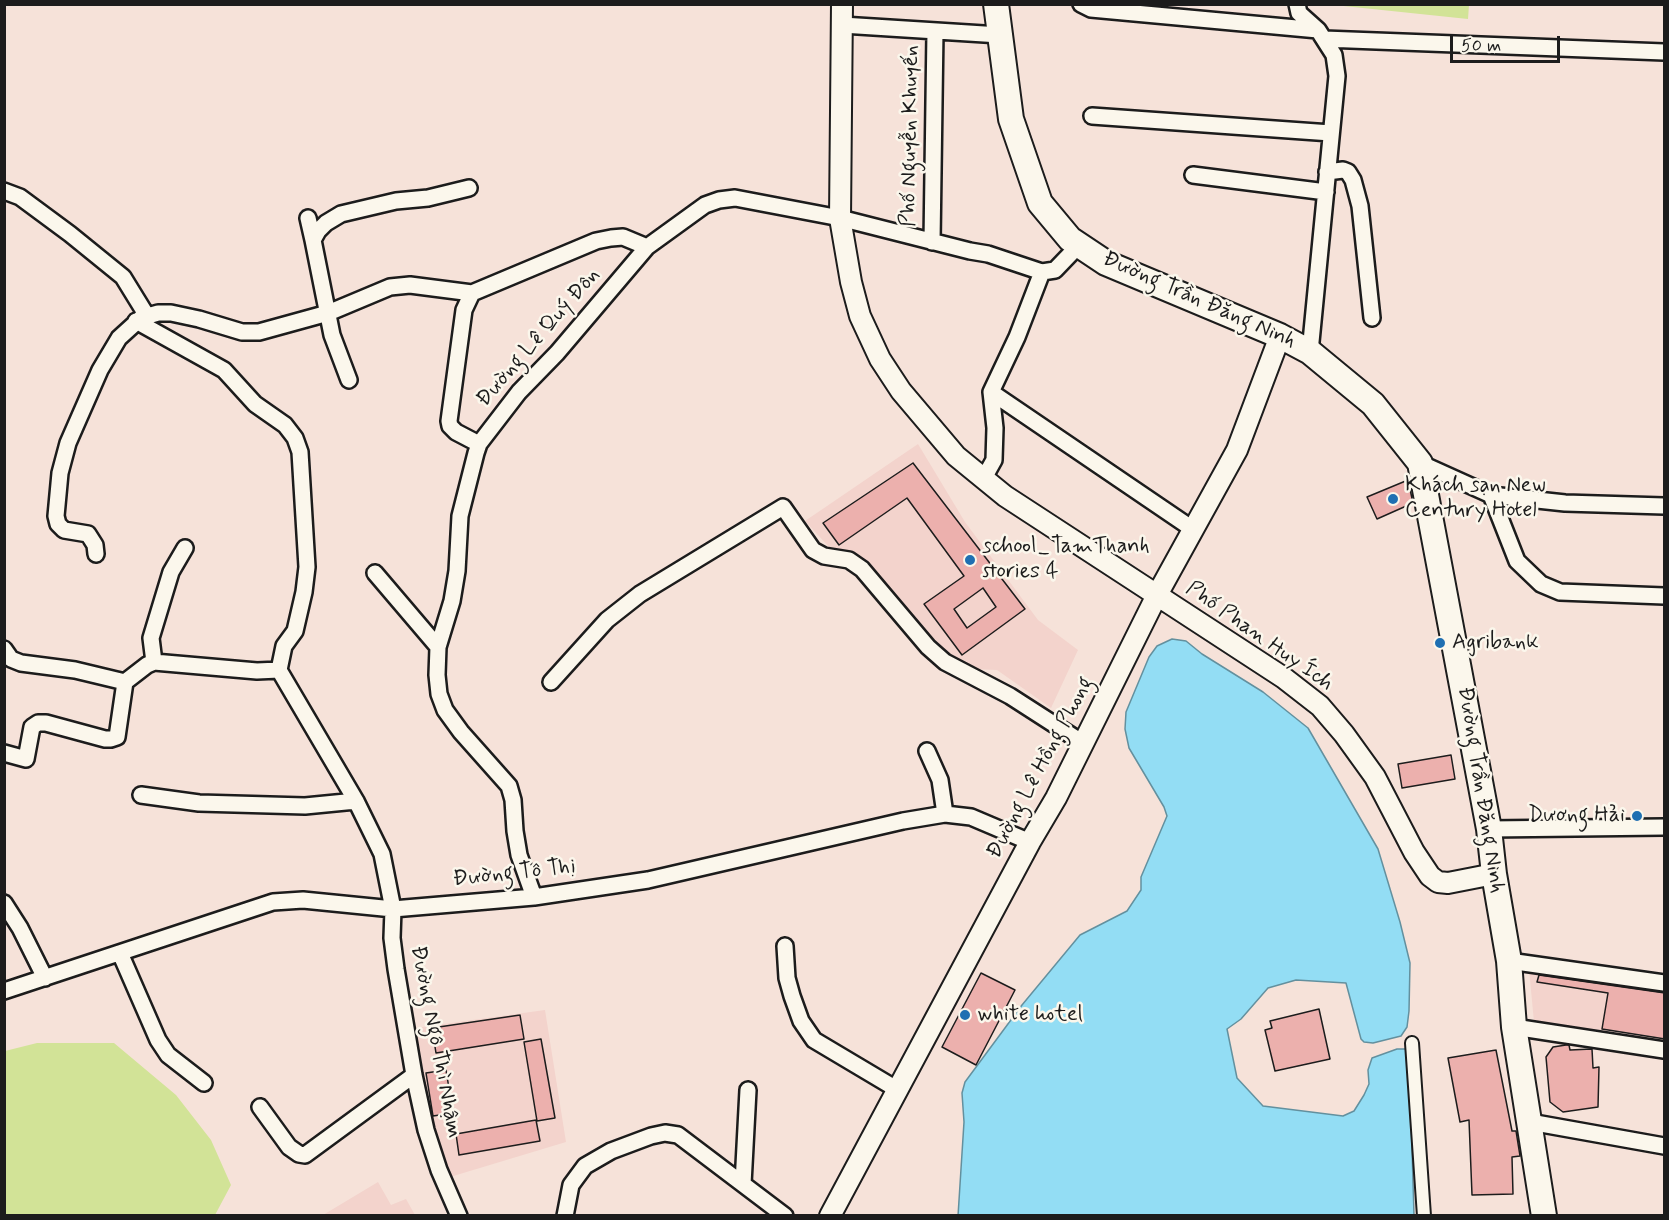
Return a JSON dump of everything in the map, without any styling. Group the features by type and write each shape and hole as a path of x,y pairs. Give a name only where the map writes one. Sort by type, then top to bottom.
{"main road":[{"name":"Đường Trần Đăng Ninh","path":"996,4 1011,119 1040,203 1070,239 1106,263 1280,336 1310,352 1372,404 1420,463 1489,829 1509,961 1514,1027 1544,1215"}],"street":[{"name":"Phố Phan Huy Ích","path":"842,4 840,218 851,282 860,316 880,359 902,391 956,456 1005,496 1284,678 1320,706 1344,734 1375,777 1414,852 1430,876 1438,882 1448,883 1494,874"},
{"path":"1081,4 1091,9 1321,35 1665,51"},
{"path":"1297,4 1304,19 1321,35 1334,55 1337,76 1310,352"},
{"path":"842,25 1000,35"},
{"name":"Phố Nguyễn Khuyến","path":"932,242 935,31"},
{"path":"1092,116 1331,133"},
{"path":"1328,172 1343,170 1348,172 1353,180 1360,206 1372,318"},
{"path":"1193,175 1326,192"},
{"path":"313,240 326,223 341,214 469,188"},
{"path":"4,191 20,197 123,277 142,319 224,370 255,404 285,426 295,438 300,452 308,567 295,631 284,646 279,670 257,671 154,662 125,682 117,737 105,739 46,723 38,723 32,727 26,759 4,753"},
{"name":"Đường Lê Quý Đôn","path":"534,897 519,855 513,800 509,786 461,732 445,710 439,694 437,675 438,647 452,601 457,571 460,516 479,444 519,392 557,353 647,247 705,205 719,200 735,198 840,218 988,254 1042,272"},
{"path":"308,218 338,355 349,380"},
{"path":"96,554 93,538 88,534 64,530 58,524 56,516 60,474 68,443 100,370 119,338 142,319 158,313 171,313 250,333 328,313 390,287 410,285 472,293 596,241 623,237 647,247"},
{"path":"984,478 994,460 991,392 1017,337 1042,272 1055,270 1079,245"},
{"path":"472,293 464,310 449,421 450,426 456,432 479,444"},
{"name":"Đường Lê Hồng Phong","path":"830,1215 1030,842 1056,798 1157,595 1237,450 1280,336"},
{"path":"991,392 1194,530"},
{"path":"1420,463 1491,495 1565,503 1665,506"},
{"path":"1491,495 1517,561 1541,584 1560,592 1665,596"},
{"path":"551,682 607,620 640,594 783,507 813,550 824,556 849,560 862,569 928,647 945,662 1010,696 1083,743"},
{"path":"154,662 151,638 171,572 185,548"},
{"path":"375,573 438,647"},
{"path":"4,650 11,659 21,663 75,670 125,682"},
{"name":"Đường Ngô Thì Nhậm","path":"279,670 356,801 382,854 393,909 396,969 414,1075 426,1130 439,1170 459,1215"},
{"path":"927,751 940,780 945,814"},
{"path":"141,795 199,803 282,806 356,801"},
{"name":"Đường Tô Thị","path":"4,991 273,902 303,900 393,909 534,897 648,880 903,821 945,814 971,817 1030,842"},
{"path":"1489,829 1665,827"},
{"path":"4,903 20,928 45,978"},
{"path":"785,946 787,978 792,996 801,1022 814,1040 898,1090"},
{"path":"120,953 158,1040 168,1055 204,1083"},
{"path":"1509,961 1665,983"},
{"path":"1514,1027 1665,1050"},
{"path":"1412,1043 1424,1215"},
{"path":"260,1107 290,1147 298,1154 305,1155 414,1075"},
{"path":"743,1184 748,1090"},
{"path":"1530,1122 1665,1146"},
{"path":"565,1215 571,1185 585,1166 611,1151 664,1133 678,1135 784,1215"}],"shaded area":[{"path":"918,444 965,522 1038,620 1078,650 1051,708 997,670 972,669 954,662 853,552 829,547 805,521"},
{"path":"1529,969 1664,988 1664,1045 1534,1022"},
{"path":"545,1010 566,1142 450,1177 435,1133 415,1028"},
{"path":"378,1182 391,1205 406,1199 415,1215 323,1215"}],"green space":[{"path":"1469,4 1468,19 1334,5"},
{"path":"37,1043 114,1043 176,1095 211,1140 231,1185 215,1215 5,1215 5,1051"}],"water":[{"path":"1172,639 1186,641 1202,654 1263,692 1308,728 1378,849 1410,963 1407,1027 1401,1036 1373,1043 1364,1042 1361,1039 1346,983 1296,980 1268,988 1241,1019 1227,1029 1237,1078 1263,1106 1343,1116 1354,1111 1364,1095 1369,1084 1368,1070 1372,1058 1397,1049 1409,1049 1414,1215 958,1216 964,1122 962,1093 965,1082 1022,1005 1080,935 1127,911 1141,890 1141,877 1167,816 1129,748 1125,729 1126,712 1149,657 1157,646"}],"building":[{"name":"school_TamThanh stories 4","path":"913,463 1025,609 962,655 924,604 964,576 907,498 839,545 823,523","holes":["983,588 996,607 967,628 954,609"]},
{"name":"Khách sạn New Century Hotel","path":"1408,480 1413,503 1377,519 1367,497"},
{"path":"1451,755 1455,779 1402,788 1398,764"},
{"path":"981,973 1015,990 976,1065 942,1047"},
{"path":"1539,975 1665,993 1665,1039 1602,1029 1608,993 1537,982"},
{"path":"1319,1009 1330,1059 1275,1071 1265,1030 1272,1028 1270,1021"},
{"path":"520,1015 524,1039 436,1053 432,1028"},
{"path":"541,1039 555,1118 537,1121 524,1042"},
{"path":"1569,1045 1570,1050 1592,1049 1593,1068 1599,1067 1598,1107 1563,1112 1550,1102 1546,1057 1553,1047"},
{"path":"1496,1050 1512,1131 1516,1131 1520,1156 1512,1157 1513,1194 1472,1195 1469,1120 1460,1122 1448,1058"},
{"path":"446,1070 453,1113 433,1116 426,1073"},
{"path":"536,1120 540,1141 459,1155 456,1134"}],"place":[{"name":"Khách sạn New Century Hotel","path":"1393,499"},
{"name":"school_TamThanh stories 4","path":"970,560"},
{"name":"Agribank","path":"1440,643"},
{"name":"Dương Hải","path":"1637,816"},
{"name":"white hotel","path":"965,1015"}]}
